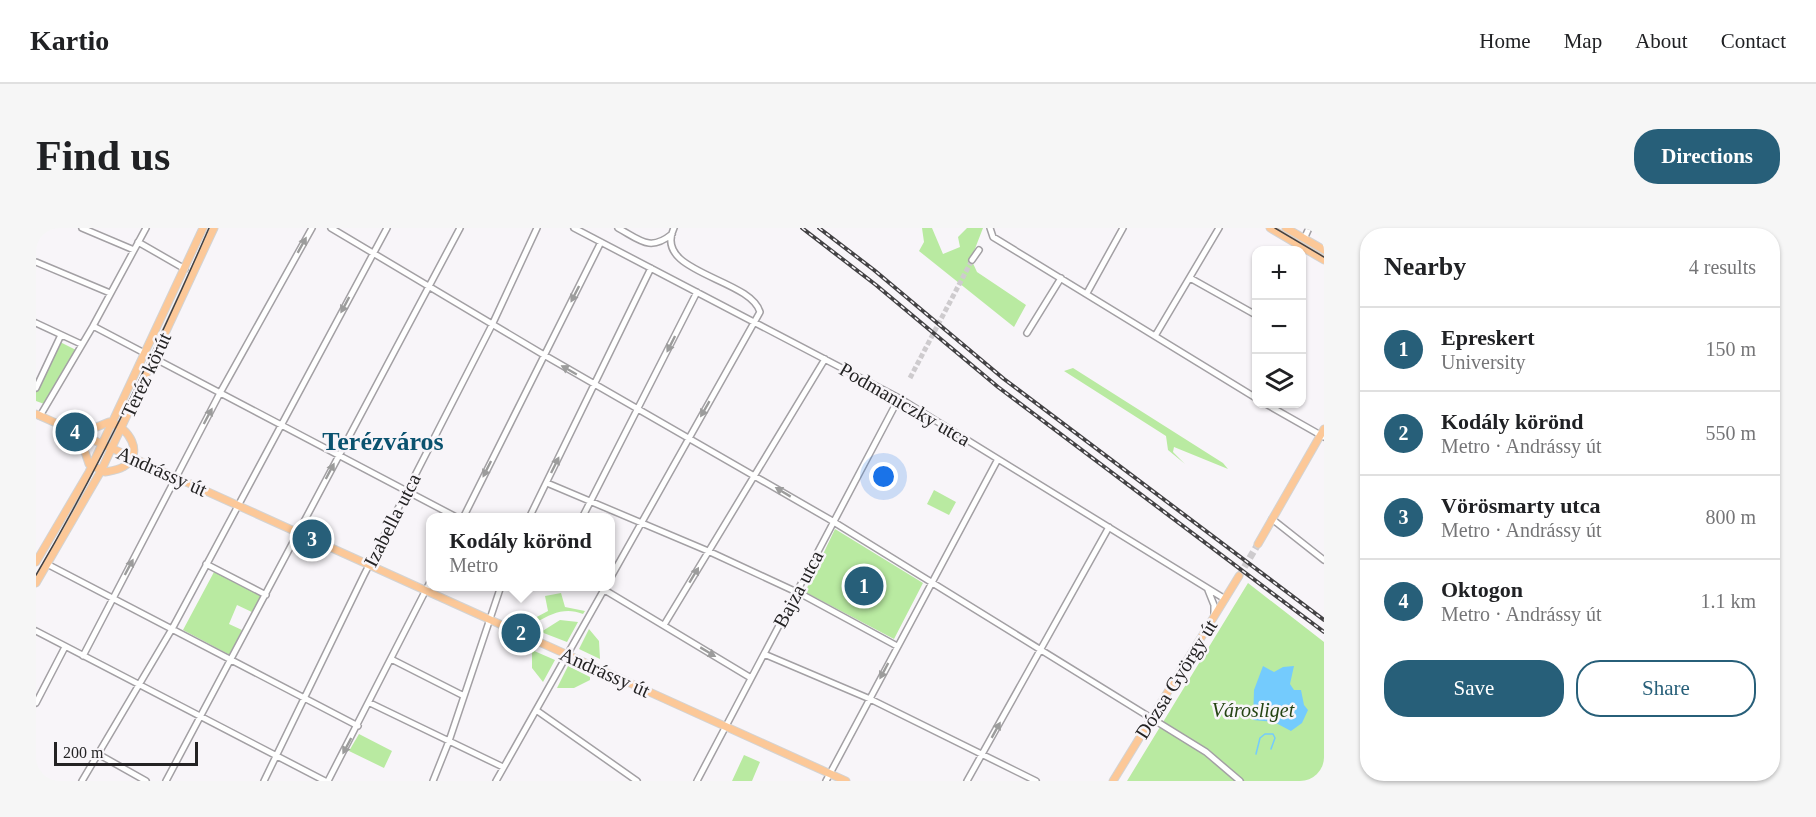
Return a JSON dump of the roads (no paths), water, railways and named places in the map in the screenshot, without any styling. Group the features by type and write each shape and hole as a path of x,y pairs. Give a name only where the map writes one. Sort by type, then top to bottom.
{"main road":[{"name":"Teréz körút","path":"36,561 92,467 203,228"},
{"name":"Teréz körút","path":"36,583 101,471 214,228"},
{"path":"1270,228 1324,260"},
{"path":"1286,228 1324,250"},
{"name":"Andrássy út","path":"38,415 426,590"},
{"path":"112,422 122,426 134,446 132,458 124,467 101,471 92,467 82,443 83,435 87,431 112,422"},
{"path":"1258,544 1323,434"},
{"name":"Dózsa György út","path":"1113,781 1239,576"},
{"name":"Andrássy út","path":"428,591 725,726 828,777 846,781"}],"street":[{"path":"82,228 134,250"},
{"path":"38,415 93,326 146,228"},
{"path":"83,656 220,393 312,228"},
{"path":"331,228 492,325 833,522 1217,759 1240,781"},
{"path":"81,781 172,629 387,228"},
{"path":"166,781 460,228"},
{"name":"Izabella utca","path":"264,781 492,325 537,228"},
{"name":"Podmaniczky utca","path":"574,228 900,398 1225,599"},
{"path":"618,228 656,245 673,231"},
{"path":"1088,293 1123,228"},
{"path":"1155,336 1219,228"},
{"path":"1304,239 1309,228"},
{"path":"990,230 993,237 1252,395"},
{"path":"615,570 760,312 756,303 681,261 673,250 673,231"},
{"path":"138,242 185,269"},
{"path":"463,513 601,242"},
{"path":"972,260 978,250"},
{"path":"36,262 110,293"},
{"path":"532,513 651,268"},
{"path":"1028,333 1061,278"},
{"path":"1190,278 1252,312"},
{"path":"584,513 697,292"},
{"path":"36,323 81,344"},
{"path":"93,326 450,513"},
{"path":"36,388 61,335"},
{"path":"664,625 825,359"},
{"name":"Bajza utca","path":"697,781 900,398"},
{"path":"1274,408 1323,434"},
{"path":"828,777 930,582 998,459"},
{"path":"547,483 708,550 796,592 897,646"},
{"path":"1272,519 1324,560"},
{"path":"968,781 1109,527"},
{"path":"47,564 358,726"},
{"path":"207,564 266,595"},
{"path":"1207,589 1214,605 1214,617"},
{"path":"36,631 327,781 370,703 426,590"},
{"path":"433,781 449,741 499,591"},
{"path":"496,781 601,591"},
{"path":"608,591 751,678"},
{"path":"36,703 65,647"},
{"path":"764,654 870,699 1036,781"},
{"path":"391,659 464,696"},
{"path":"370,703 503,768"},
{"path":"536,710 637,781"},
{"path":"98,754 146,781"}],"water":[{"path":"1263,666 1274,672 1283,667 1294,666 1290,684 1294,690 1301,690 1304,705 1308,710 1302,723 1291,731 1274,722 1253,720 1254,690"}],"waterway":[{"path":"1256,754 1260,738 1265,734 1273,734 1275,738 1271,749"}],"tunnel":[{"path":"910,378 972,260"},
{"path":"1239,576 1258,544"}],"tram line":[{"path":"36,575 84,490 128,404 209,228"},
{"path":"1275,228 1324,257"}],"railway":[{"path":"802,228 876,285 998,387 1324,632"},
{"path":"819,228 874,270 1004,379 1324,620"}],"place":[{"name":"Oktogon","path":"75,432"},
{"name":"Vörösmarty utca","path":"312,539"},
{"name":"Epreskert","path":"864,586"},
{"name":"Kodály körönd","path":"521,633"}],"district":[{"name":"Terézváros","path":"383,441"}],"park label":[{"name":"Városliget","path":"1253,710"}]}
